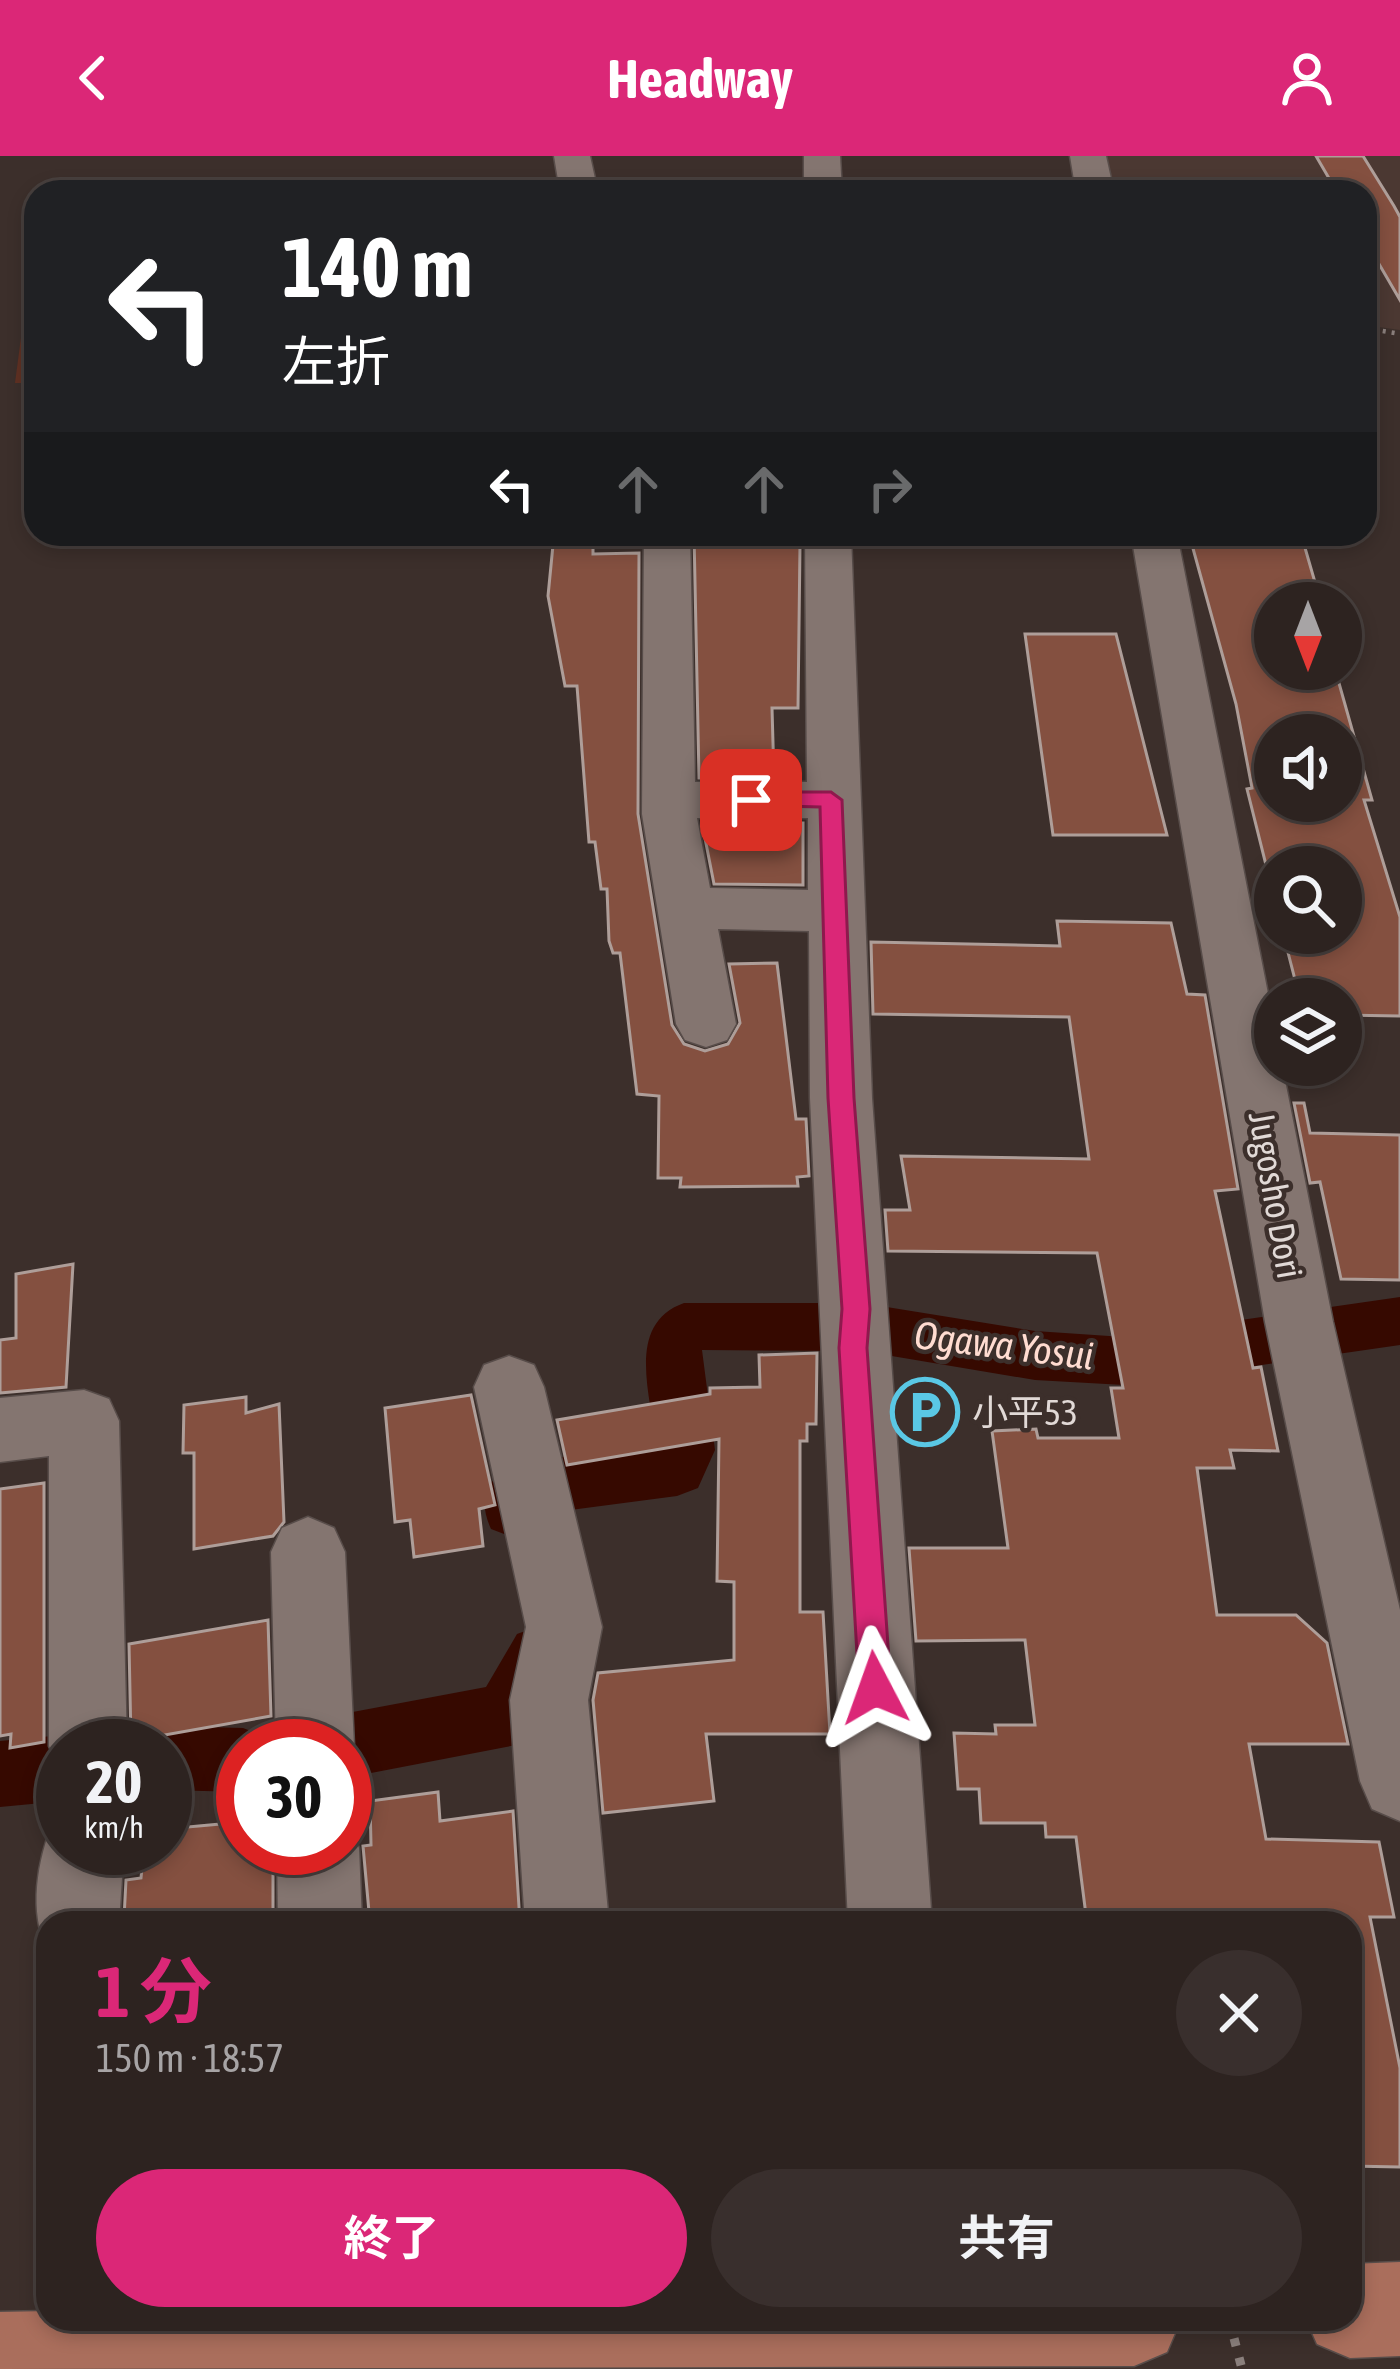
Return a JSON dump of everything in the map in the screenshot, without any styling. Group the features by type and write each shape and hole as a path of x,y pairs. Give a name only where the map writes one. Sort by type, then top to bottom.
{"main road":[{"path":"1362,2311 1400,2309"},
{"path":"31,2343 494,2331"},
{"path":"680,2331 942,2338 1013,2331"}],"street":[{"path":"667,546 670,800 706,1024"},
{"path":"828,546 835,911 854,1329 889,1911"},
{"name":"Jugosho Dori","path":"1156,546 1302,1336 1400,1781"},
{"path":"670,800 831,800"},
{"path":"685,908 835,911"},
{"path":"509,1387 564,1627 549,1700 566,1911"},
{"path":"0,1430 84,1421 88,1719"},
{"path":"308,1552 314,1719"},
{"path":"78,1911 81,1875"},
{"path":"319,1875 320,1911"}],"path":[{"path":"1232,2331 1243,2369"}],"shaded area":[{"path":"1107,156 1400,156 1400,330 1377,327 1377,180 1111,180"},
{"path":"24,315 24,383 15,383"}],"building":[{"path":"1316,156 1363,156 1394,206 1400,217 1400,300 1377,261 1377,180 1330,180"},
{"path":"553,546 593,546 593,554 639,553 638,814 672,1025 684,1044 705,1051 728,1044 740,1023 729,964 777,963 796,1119 806,1119 809,1176 797,1177 798,1186 680,1187 681,1178 658,1178 659,1096 637,1094 620,953 613,953 609,941 607,889 601,889 595,842 589,842 577,686 565,686 548,596"},
{"path":"694,546 800,546 798,708 772,708 774,778 699,778"},
{"path":"1192,546 1304,546 1315,582 1254,582 1254,690 1341,690 1348,714 1254,714 1254,817 1247,789 1252,788 1236,704"},
{"path":"1025,634 1116,634 1167,835 1053,835"},
{"path":"1362,765 1372,800 1364,800 1400,917 1400,1016 1362,1015 1362,978 1295,978 1288,954 1362,954 1362,846 1261,846 1255,822 1362,822"},
{"path":"702,823 803,823 803,885 714,884"},
{"path":"1057,921 1171,923 1187,994 1205,995 1238,1189 1215,1191 1253,1368 1261,1367 1278,1451 1230,1450 1234,1468 1197,1468 1217,1615 1296,1615 1327,1643 1348,1744 1249,1744 1266,1839 1379,1842 1394,1917 1370,1917 1400,2068 1400,2167 1362,2166 1362,1911 1085,1911 1076,1837 1046,1837 1045,1823 981,1823 979,1789 958,1789 954,1733 996,1734 995,1725 1035,1725 1025,1640 916,1641 909,1548 1008,1548 992,1431 1036,1429 1038,1438 1119,1438 1111,1388 1123,1388 1097,1253 888,1251 885,1210 910,1210 901,1156 1089,1159 1069,1017 873,1014 871,942 1060,946"},
{"path":"1294,1103 1304,1103 1310,1133 1400,1135 1400,1280 1341,1279 1320,1182 1310,1183"},
{"path":"73,1264 66,1387 0,1393 0,1340 16,1338 16,1274"},
{"path":"817,1353 816,1424 807,1424 807,1441 800,1441 800,1612 823,1612 830,1734 706,1734 714,1801 603,1813 593,1700 598,1673 734,1660 734,1582 717,1581 719,1439 567,1465 557,1420 710,1394 710,1388 760,1387 759,1355"},
{"path":"471,1395 495,1505 479,1509 483,1546 414,1557 410,1520 395,1522 385,1408"},
{"path":"246,1397 246,1413 279,1404 284,1522 273,1536 194,1549 194,1453 183,1453 184,1405"},
{"path":"44,1483 44,1719 36,1719 36,1743 10,1748 11,1734 0,1736 0,1489"},
{"path":"268,1620 271,1716 216,1719 216,1726 192,1730 192,1719 131,1719 129,1644"},
{"path":"438,1792 440,1821 513,1811 519,1911 369,1911 366,1875 372,1875 372,1801"},
{"path":"216,1824 216,1875 273,1875 273,1911 124,1911 126,1880 192,1875 192,1827"}],"waterway":[{"name":"Ogawa Yosui","path":"512,1510 511,1501 522,1489 677,1469 686,1450 673,1339 684,1327 862,1327 1035,1355 1124,1361 1400,1321"},
{"name":"Ogawa Yosui","path":"372,1740 521,1712 518,1686 539,1656"},
{"name":"Ogawa Yosui","path":"192,1759 216,1759"},
{"name":"Ogawa Yosui","path":"0,1774 36,1771"}],"place":[{"name":"小平53","path":"925,1412"}],"route":[{"path":"751,800 831,800 841,1098 856,1309 853,1348 875,1688"}]}
